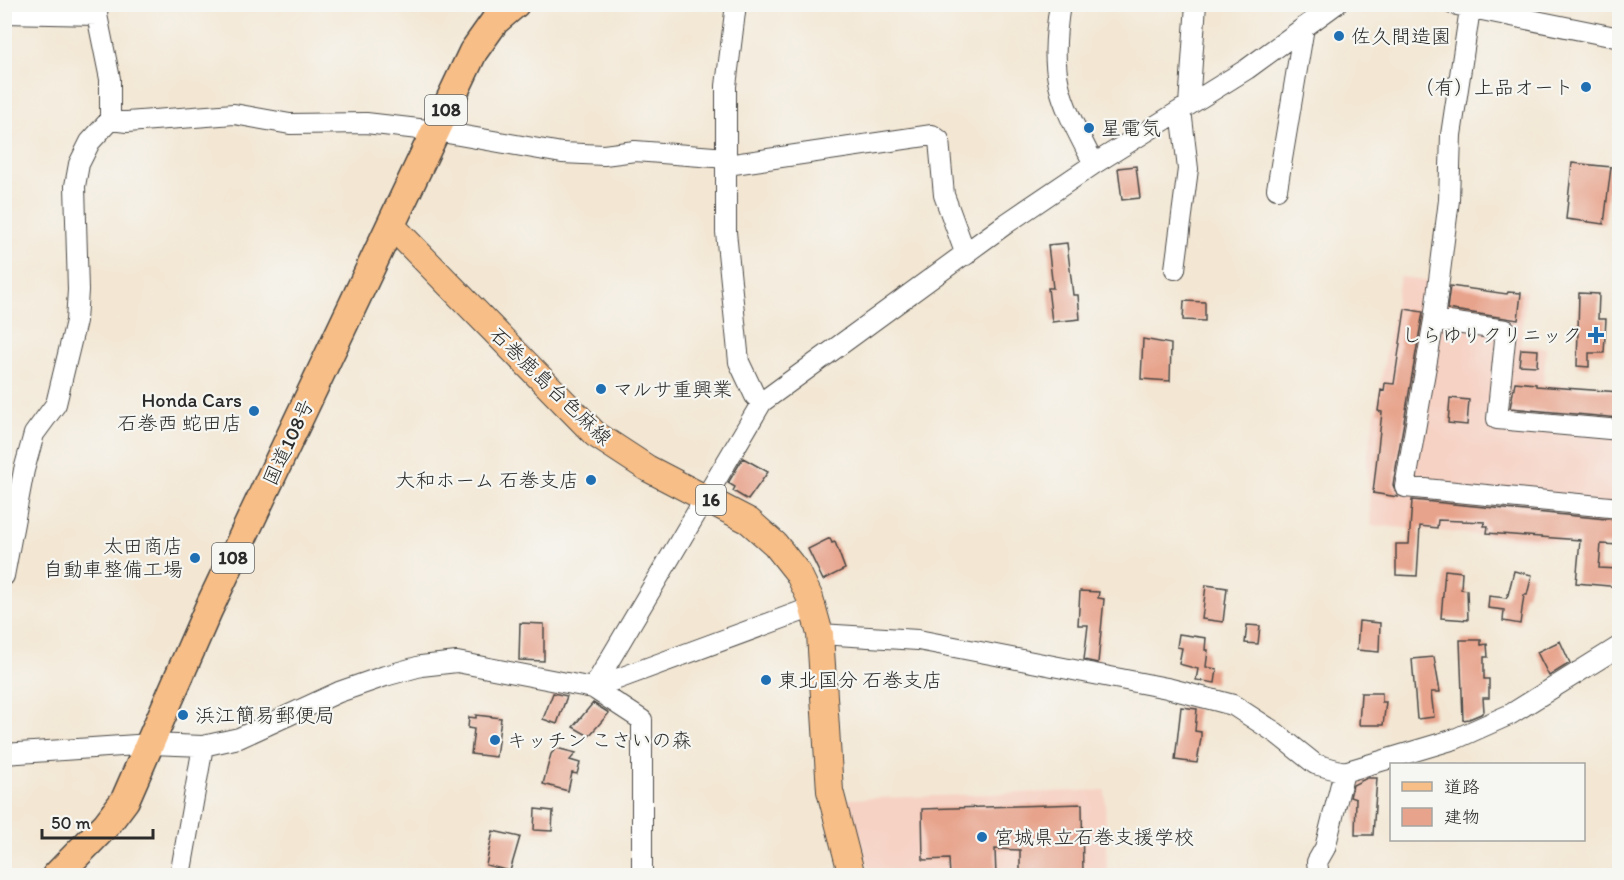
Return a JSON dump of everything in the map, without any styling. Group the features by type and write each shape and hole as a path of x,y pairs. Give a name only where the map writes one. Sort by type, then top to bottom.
{"highway":[{"name":"国道108号","path":"56,876 108,824 125,800 208,610 473,52 499,10"}],"main road":[{"name":"石巻鹿島台色麻線","path":"391,225 595,434 647,468 748,521 775,544 798,573 813,607 820,634 830,792 852,876"}],"street":[{"path":"736,4 726,86 726,232 739,362 755,396 762,402"},
{"path":"1060,4 1054,44 1055,76 1064,106 1094,164"},
{"path":"1175,269 1188,169 1185,107 1196,4"},
{"path":"593,688 708,499 762,402 1094,164 1247,69 1336,4"},
{"path":"1620,38 1461,7 1449,200 1434,320 1405,487 1620,508"},
{"path":"4,13 97,10 110,79 110,120 90,142 79,164 75,186 78,290 76,321 56,404 34,434 24,470 4,576"},
{"path":"1277,189 1304,27"},
{"path":"110,120 127,122 234,114 290,124 366,123 436,131 562,153 604,155 635,151 727,162 932,135 939,140 944,195 966,255"},
{"path":"1434,320 1506,330 1497,419 1620,430"},
{"path":"593,688 813,607"},
{"path":"820,634 918,640 1167,688 1226,703 1233,705 1276,733 1315,764 1344,772 1455,739 1511,714 1620,646"},
{"path":"4,754 150,744 203,746 239,738 339,692 421,666 457,662 593,688 642,720 642,876"},
{"path":"180,876 203,746"},
{"path":"1319,876 1317,862 1325,848 1344,772"}],"shaded area":[{"path":"1400,277 1526,292 1520,345 1546,348 1543,384 1619,390 1619,548 1371,525 1367,459"},
{"name":"宮城県立石巻支援学校","path":"1105,790 1107,875 870,875 847,799"}],"building":[{"path":"1572,163 1611,167 1604,224 1566,219"},
{"path":"1136,166 1140,198 1122,200 1118,168"},
{"path":"1067,243 1073,295 1078,295 1080,319 1052,322 1048,288 1053,288 1048,245"},
{"path":"1450,286 1507,294 1508,292 1521,293 1518,320 1447,309"},
{"path":"1579,293 1599,294 1598,319 1606,319 1604,353 1589,353 1589,367 1577,366"},
{"path":"1184,301 1205,302 1205,321 1183,320"},
{"path":"1405,309 1423,312 1393,485 1398,497 1373,493 1382,412 1378,411 1381,390 1384,391 1385,383 1394,384"},
{"path":"1143,339 1171,344 1170,381 1141,379"},
{"path":"1521,349 1538,350 1537,366 1519,365"},
{"path":"1515,382 1536,384 1536,386 1620,392 1620,418 1510,408"},
{"path":"1450,398 1469,400 1467,425 1448,423"},
{"path":"743,458 768,472 748,500 733,491 735,487 728,483"},
{"path":"1412,500 1616,520 1616,526 1620,526 1620,545 1601,544 1599,568 1620,569 1620,587 1576,583 1580,540 1487,533 1488,526 1484,526 1485,522 1438,520 1437,528 1420,526 1417,576 1396,575 1396,544 1409,544"},
{"path":"830,538 832,543 835,542 845,569 823,580 808,549"},
{"path":"1445,570 1462,572 1461,589 1467,590 1468,620 1441,618"},
{"path":"1514,571 1532,575 1527,595 1524,595 1520,624 1503,621 1504,610 1488,608 1489,596 1506,598"},
{"path":"1206,585 1227,588 1223,622 1202,619"},
{"path":"1080,591 1099,592 1098,598 1104,599 1098,663 1084,660 1088,625 1078,625"},
{"path":"1359,621 1380,623 1379,652 1357,650"},
{"path":"520,623 544,624 544,661 519,660"},
{"path":"1247,625 1260,626 1258,644 1245,643"},
{"path":"1179,634 1206,638 1205,650 1208,650 1206,667 1217,669 1215,683 1196,680 1198,669 1179,664 1182,648 1177,647"},
{"path":"1460,640 1481,640 1481,645 1487,644 1488,657 1484,657 1484,679 1489,679 1489,698 1483,698 1484,711 1463,720"},
{"path":"1560,641 1570,663 1549,676 1537,652"},
{"path":"1434,657 1440,692 1431,692 1434,717 1417,719 1412,659"},
{"path":"553,693 567,696 557,724 543,719"},
{"path":"1361,693 1382,693 1382,702 1386,702 1383,725 1359,725"},
{"path":"593,703 609,713 589,736 573,727"},
{"path":"1181,707 1197,709 1195,731 1201,732 1201,738 1197,763 1175,760"},
{"path":"476,715 501,718 496,757 471,754 474,729 468,728 469,717 476,718"},
{"path":"556,748 576,753 570,760 580,763 577,774 572,773 568,791 543,784 551,754"},
{"path":"1367,778 1377,778 1373,835 1355,835 1356,799 1350,797 1353,785"},
{"path":"1082,804 1083,876 1020,876 1020,850 995,849 996,876 950,876 949,859 923,860 922,809"},
{"path":"535,809 553,811 552,831 534,830"},
{"path":"493,831 520,837 510,871 486,865"}],"place":[{"name":"佐久間造園","path":"1339,36"},
{"name":"（有）上品オート","path":"1586,87"},
{"name":"星電気","path":"1089,128"},
{"name":"しらゆりクリニック","path":"1596,335"},
{"name":"マルサ重興業","path":"601,389"},
{"name":"Honda Cars 石巻西 蛇田店","path":"254,411"},
{"name":"大和ホーム 石巻支店","path":"591,480"},
{"name":"太田商店 自動車整備工場","path":"195,558"},
{"name":"東北国分 石巻支店","path":"766,680"},
{"name":"浜江簡易郵便局","path":"183,715"},
{"name":"キッチン こさいの森","path":"495,740"},
{"name":"宮城県立石巻支援学校","path":"982,837"}]}
